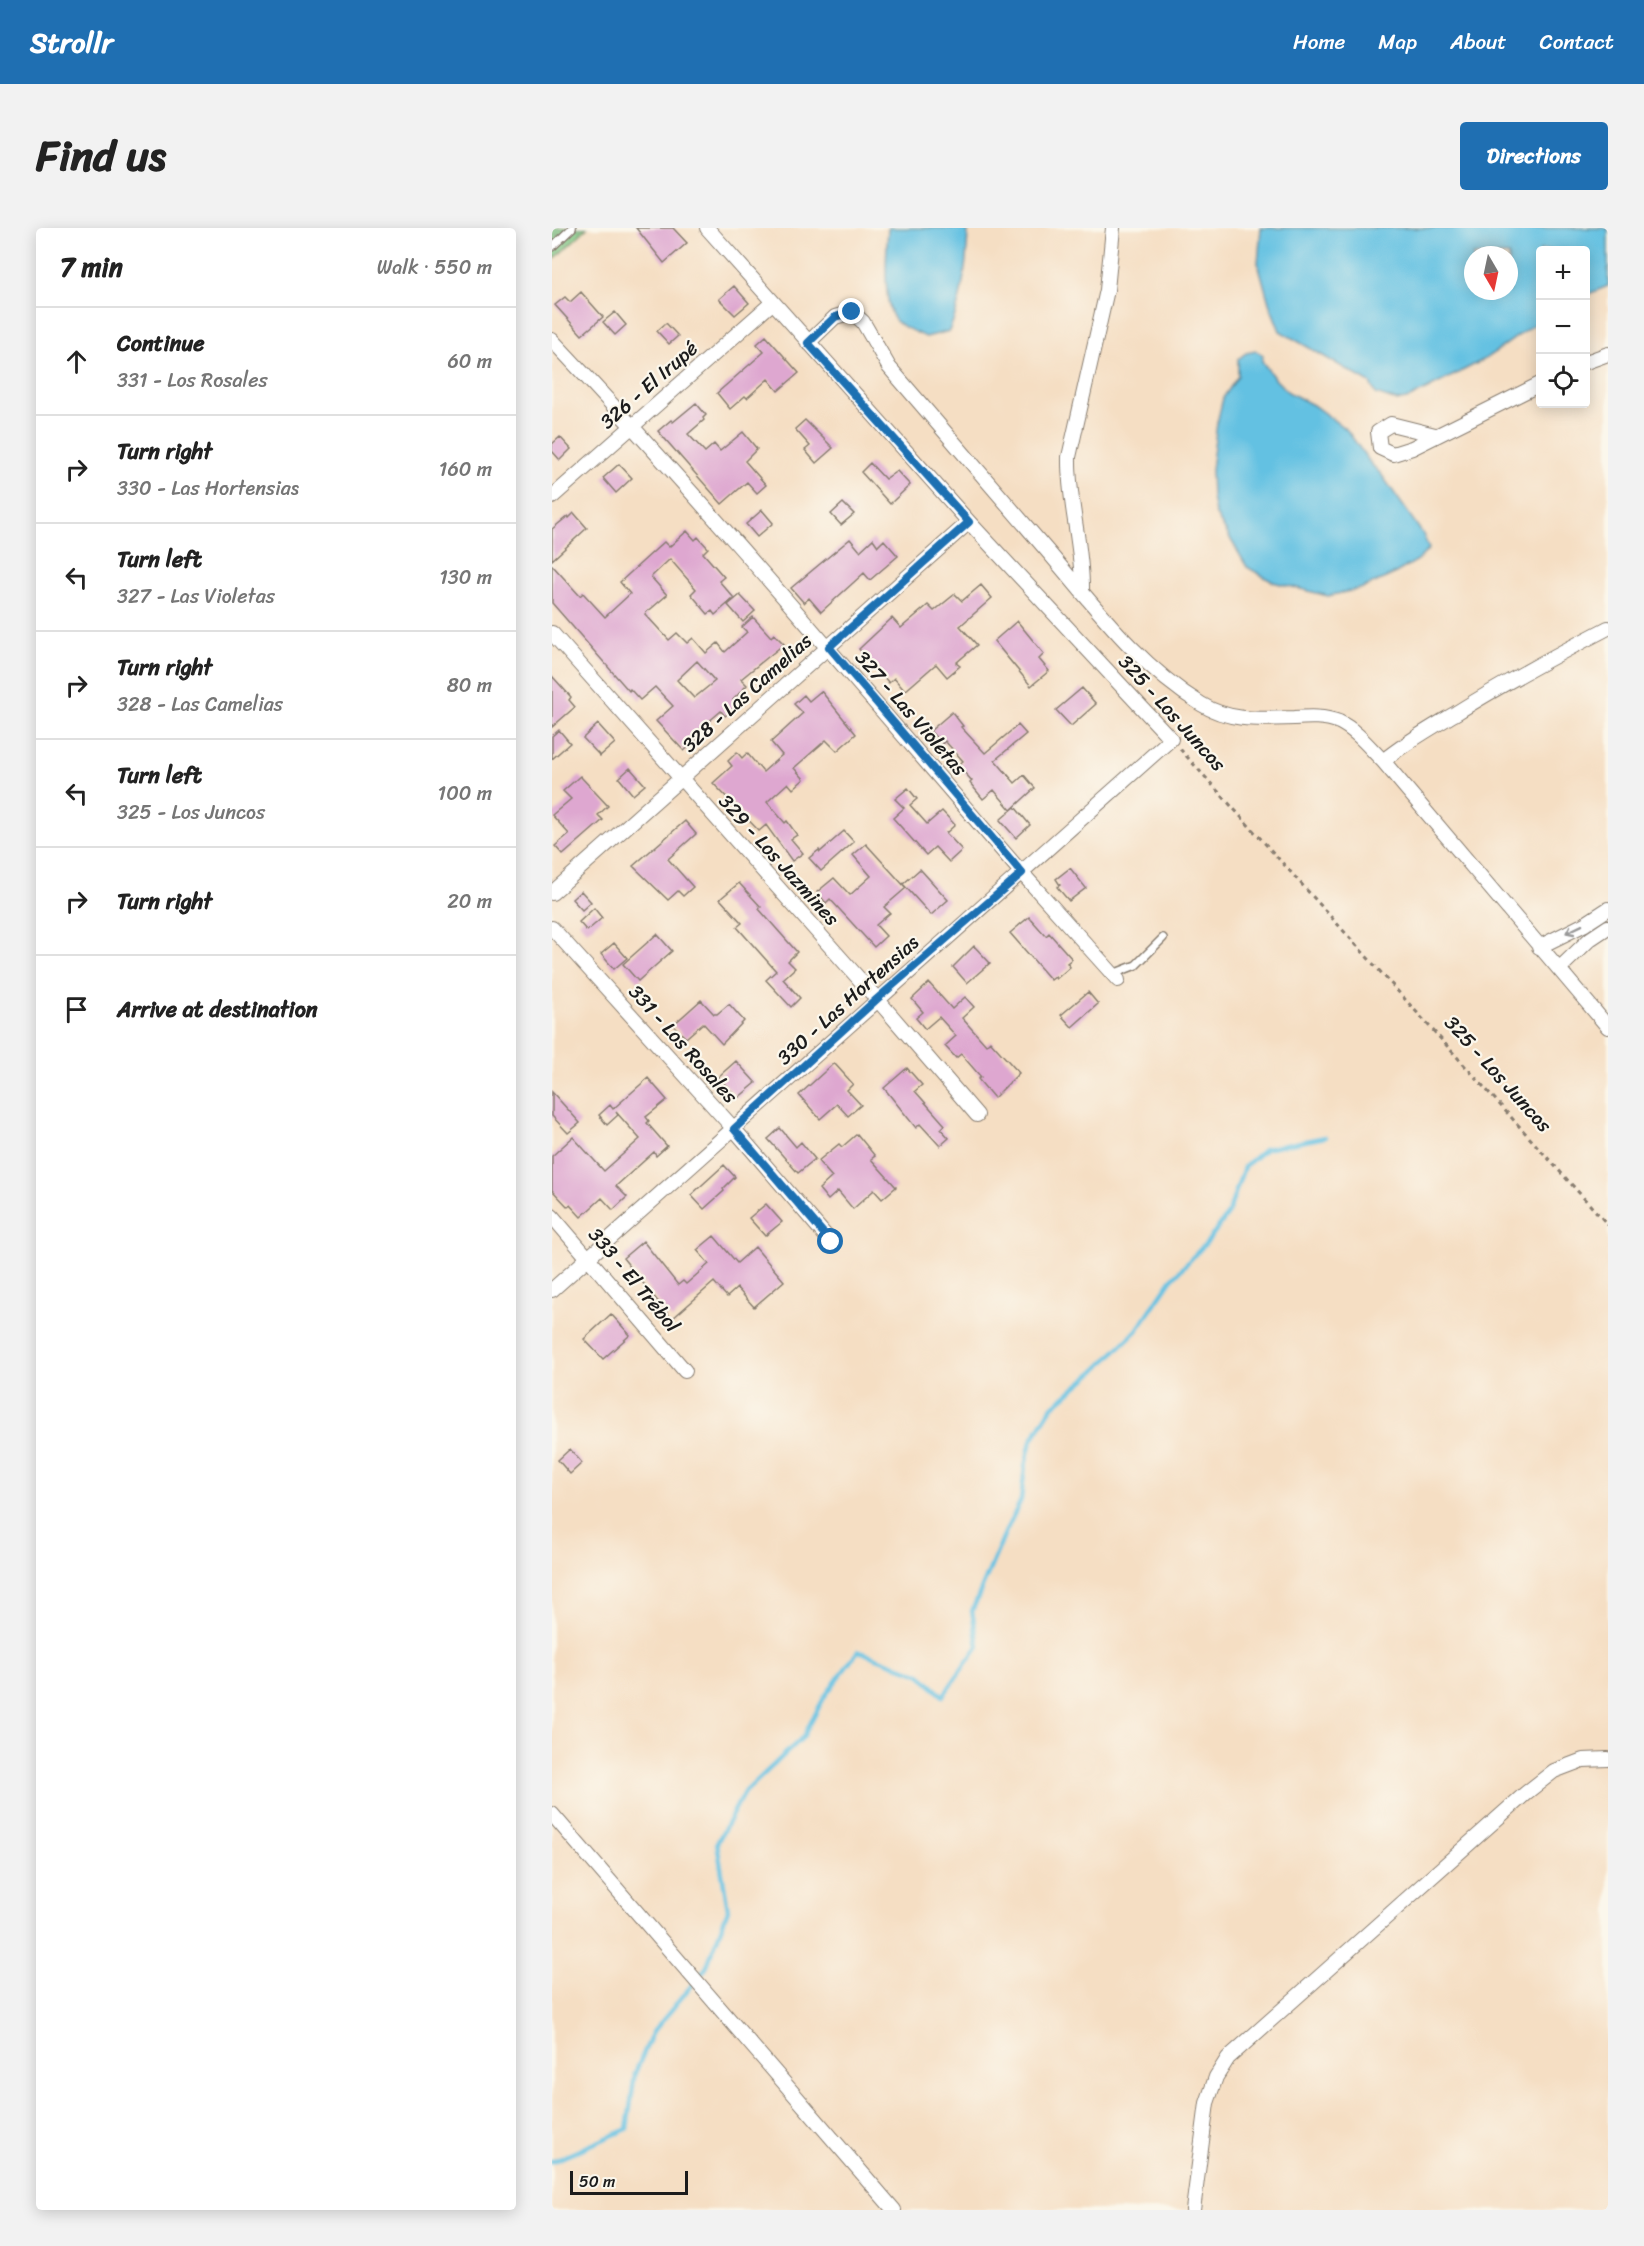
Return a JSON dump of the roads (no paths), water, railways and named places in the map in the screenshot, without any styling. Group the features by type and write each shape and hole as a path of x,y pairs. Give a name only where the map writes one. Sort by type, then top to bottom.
{"street":[{"name":"325 - Los Juncos","path":"707,228 969,522 1172,739"},
{"path":"1082,592 1080,556 1068,483 1069,457 1107,290 1113,228"},
{"name":"326 - El Irupé","path":"552,497 772,303"},
{"path":"808,343 835,317 852,312 863,322 889,367 1082,592 1142,659 1173,686 1214,712 1235,718 1251,720 1311,717 1341,723 1354,733 1383,761 1608,1027"},
{"name":"327 - Las Violetas","path":"552,340 632,425 829,647 1022,873 1116,977"},
{"path":"1590,361 1608,354"},
{"path":"1435,435 1536,386"},
{"name":"328 - Las Camelias","path":"552,893 969,522"},
{"path":"1383,761 1403,745 1475,701 1551,657 1608,628"},
{"name":"329 - Los Jazmines","path":"552,633 977,1115"},
{"name":"330 - Las Hortensias","path":"552,1290 1172,739"},
{"path":"1539,947 1585,924 1608,909"},
{"path":"1559,969 1590,939 1608,927"},
{"name":"331 - Los Rosales","path":"552,928 734,1129 831,1242"},
{"name":"333 - El Trébol","path":"552,1216 685,1371"},
{"path":"1193,2210 1207,2103 1216,2078 1228,2058 1526,1793 1554,1771 1583,1760 1608,1760"},
{"path":"552,1814 894,2210"}],"lane":[{"path":"552,246 572,228"},
{"path":"1116,977 1136,965 1163,938"}],"water":[{"path":"888,228 968,228 963,281 958,306 949,331 926,337 897,322 892,314 886,277"},
{"path":"1261,228 1608,228 1608,286 1590,293 1590,246 1536,246 1536,323 1487,358 1410,398 1397,401 1376,394 1370,383 1280,331 1269,303 1258,263"},
{"path":"1256,351 1263,355 1262,361 1288,392 1313,405 1347,430 1423,534 1429,549 1418,560 1363,588 1328,596 1273,582 1247,567 1215,513 1211,470 1217,423 1223,398 1238,376 1238,359 1246,353"}],"waterway":[{"path":"552,2162 627,2129 635,2073 653,2032 706,1968 728,1910 717,1843 743,1794 803,1737 825,1696 858,1651 919,1674 943,1696 978,1646 972,1611 1021,1500 1031,1441 1052,1407 1096,1370 1137,1330 1171,1280 1208,1241 1228,1214 1244,1167 1265,1149 1325,1137"}]}
